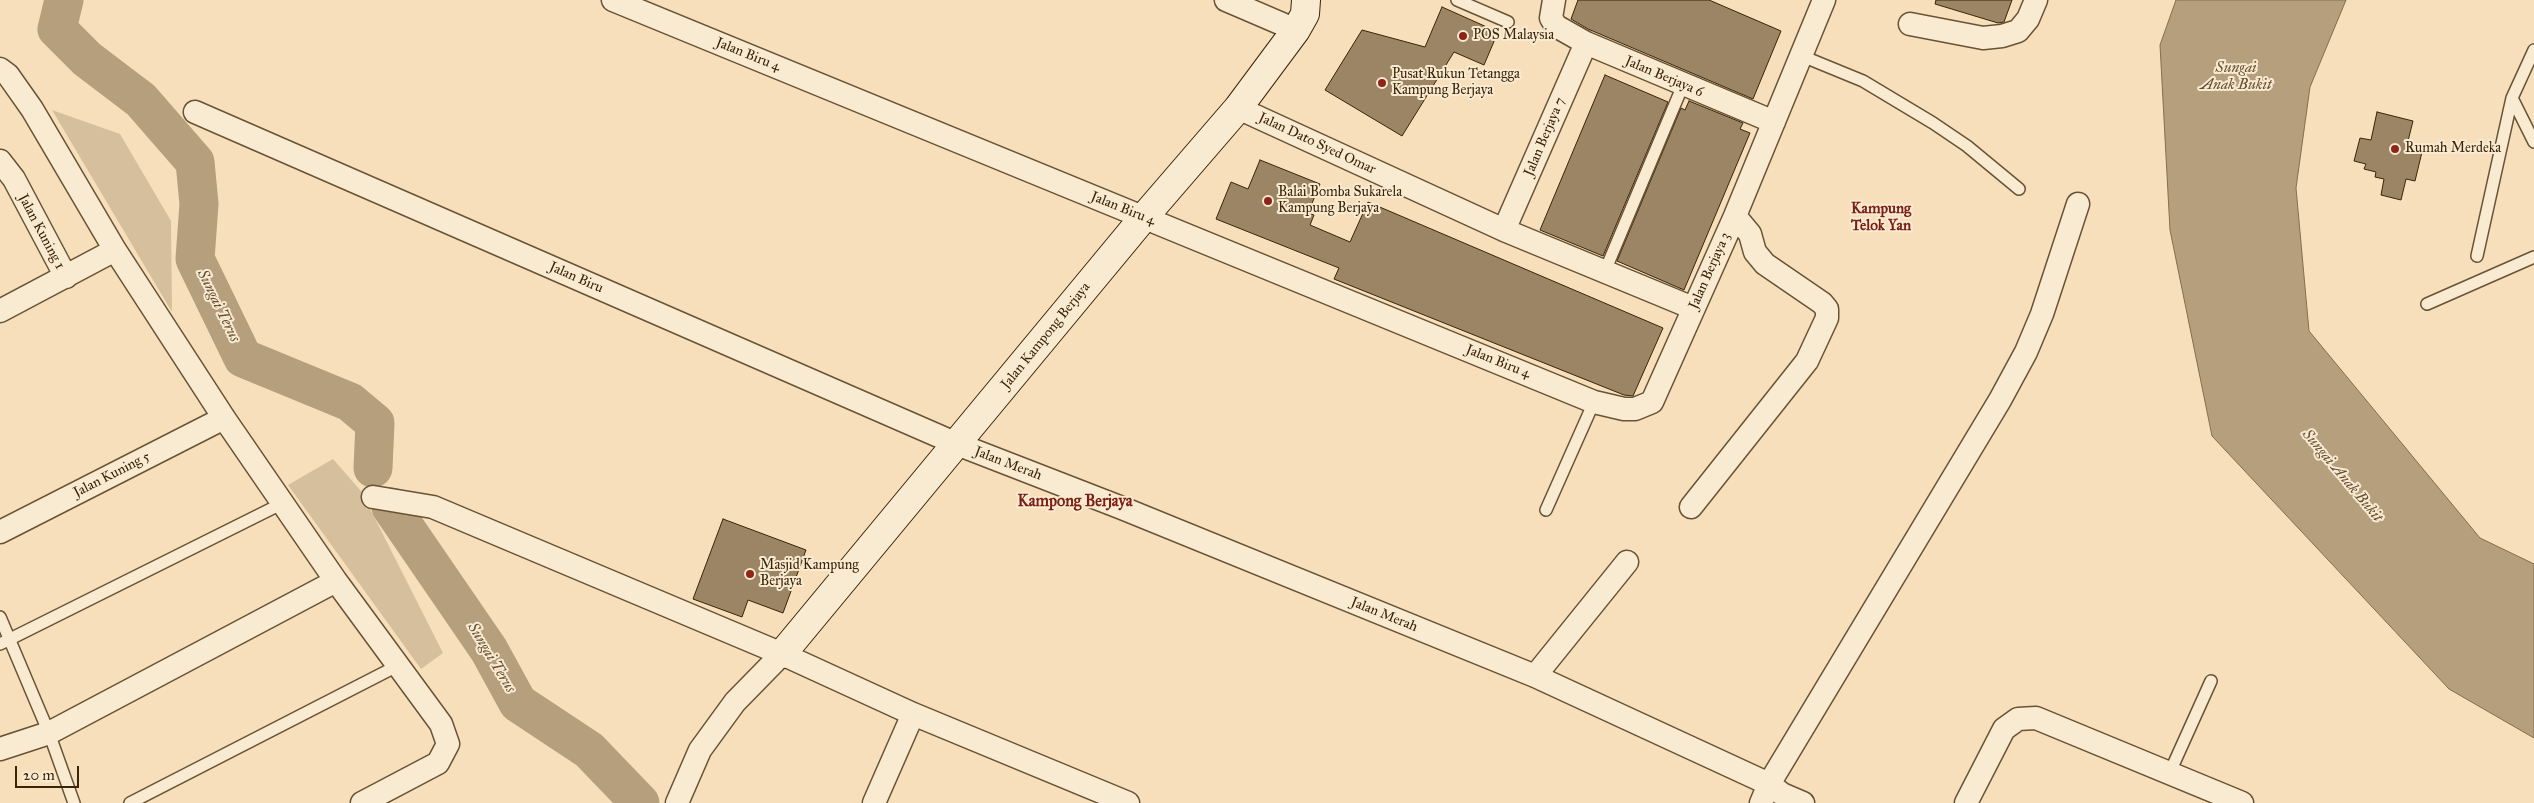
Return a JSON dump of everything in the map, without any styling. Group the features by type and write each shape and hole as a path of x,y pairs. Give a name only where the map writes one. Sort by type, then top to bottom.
{"street":[{"name":"Jalan Biru 4","path":"614,0 1594,402 1614,408 1635,409"},
{"path":"1226,0 1308,11"},
{"name":"Jalan Berjaya 6","path":"1554,0 1551,18 1556,26 1586,43 1774,122"},
{"name":"Jalan Berjaya 3","path":"1635,409 1652,402 1774,122 1823,0"},
{"path":"1910,24 1983,38 2002,36 2018,31 2028,19 2036,0"},
{"name":"Jalan Kampong Berjaya","path":"782,654 1144,217 1238,108 1308,11"},
{"name":"Jalan Berjaya 7","path":"1504,230 1586,43"},
{"path":"0,69 8,75 32,109 115,250 224,418 336,581 441,724 448,744 438,763 362,803"},
{"name":"Jalan Dato Syed Omar","path":"1238,108 1504,230 1693,308"},
{"name":"Jalan Biru","path":"195,112 957,444"},
{"name":"Jalan Kuning 1","path":"0,161 14,180 66,278"},
{"path":"1765,794 2000,400 2026,352 2042,314 2078,204"},
{"path":"1692,507 1806,361 1827,318 1827,309 1822,303 1764,264 1755,252 1750,234 1734,216"},
{"path":"0,311 66,278 115,250"},
{"name":"Jalan Kuning 5","path":"0,532 224,418"},
{"name":"Jalan Merah","path":"957,444 1122,508 1535,676 1765,794 1782,794 1803,803"},
{"path":"372,497 433,507 782,654 914,714 1128,803"},
{"path":"1535,676 1627,562"},
{"path":"0,749 49,733 336,581"},
{"path":"677,803 706,742 735,702 782,654"},
{"path":"874,803 914,714"},
{"path":"1966,803 2004,729 2018,719 2036,718 2242,803"}],"lane":[{"path":"1457,0 1508,22"},
{"path":"2477,256 2512,98 2534,50"},
{"path":"1802,56 1863,82 1933,123 1967,146 2019,189"},
{"path":"1605,272 1683,85"},
{"path":"2512,98 2534,142"},
{"path":"2427,304 2534,257"},
{"path":"1546,510 1594,402"},
{"path":"5,642 283,503"},
{"path":"0,617 5,642 49,733 74,803"},
{"path":"130,803 399,665"},
{"path":"2170,772 2211,681"}],"shaded area":[{"path":"52,110 120,134 171,221 172,312"},
{"path":"333,459 361,491 443,653 421,669 288,485"}],"water":[{"name":"Sungai Anak Bukit","path":"2176,0 2346,0 2310,87 2296,188 2309,331 2480,538 2534,564 2534,738 2449,689 2212,436 2170,230 2160,45"}],"building":[{"path":"1578,0 1709,0 1781,31 1753,99 1588,29 1571,19"},
{"path":"1936,0 2012,0 2004,22 1998,23 1935,4"},
{"name":"Pusat Rukun Tetangga Kampung Berjaya","path":"1442,7 1498,32 1484,65 1454,52 1402,136 1325,90 1362,30 1425,47"},
{"path":"1605,75 1668,102 1603,256 1540,230"},
{"path":"1689,101 1743,123 1740,129 1750,133 1684,290 1617,261 1681,108 1685,110"},
{"path":"2377,112 2413,121 2406,149 2422,152 2415,181 2406,179 2401,200 2381,195 2384,179 2375,177 2376,172 2364,169 2366,164 2354,161 2360,138 2371,140"},
{"path":"1260,160 1320,184 1308,213 1314,215 1310,225 1350,242 1368,202 1663,328 1633,396 1624,395 1334,279 1339,268 1216,219 1231,182 1248,189"},
{"name":"Masjid Kampung Berjaya","path":"723,519 806,550 783,613 748,600 742,617 693,599"}],"waterway":[{"name":"Sungai Terus","path":"64,0 57,29 87,59 141,100 195,162 199,204 195,259 243,358 350,402 375,423 373,468"},
{"name":"Sungai Terus","path":"391,507 489,650 518,703 589,750 640,803"}],"place":[{"name":"POS Malaysia","path":"1463,36"},
{"name":"Pusat Rukun Tetangga Kampung Berjaya","path":"1382,83"},
{"name":"Rumah Merdeka","path":"2395,149"},
{"name":"Balai Bomba Sukarela Kampung Berjaya","path":"1268,201"},
{"name":"Masjid Kampung Berjaya","path":"750,574"}],"district":[{"name":"Kampung Telok Yan","path":"1881,218"},
{"name":"Kampong Berjaya","path":"1075,502"}]}
